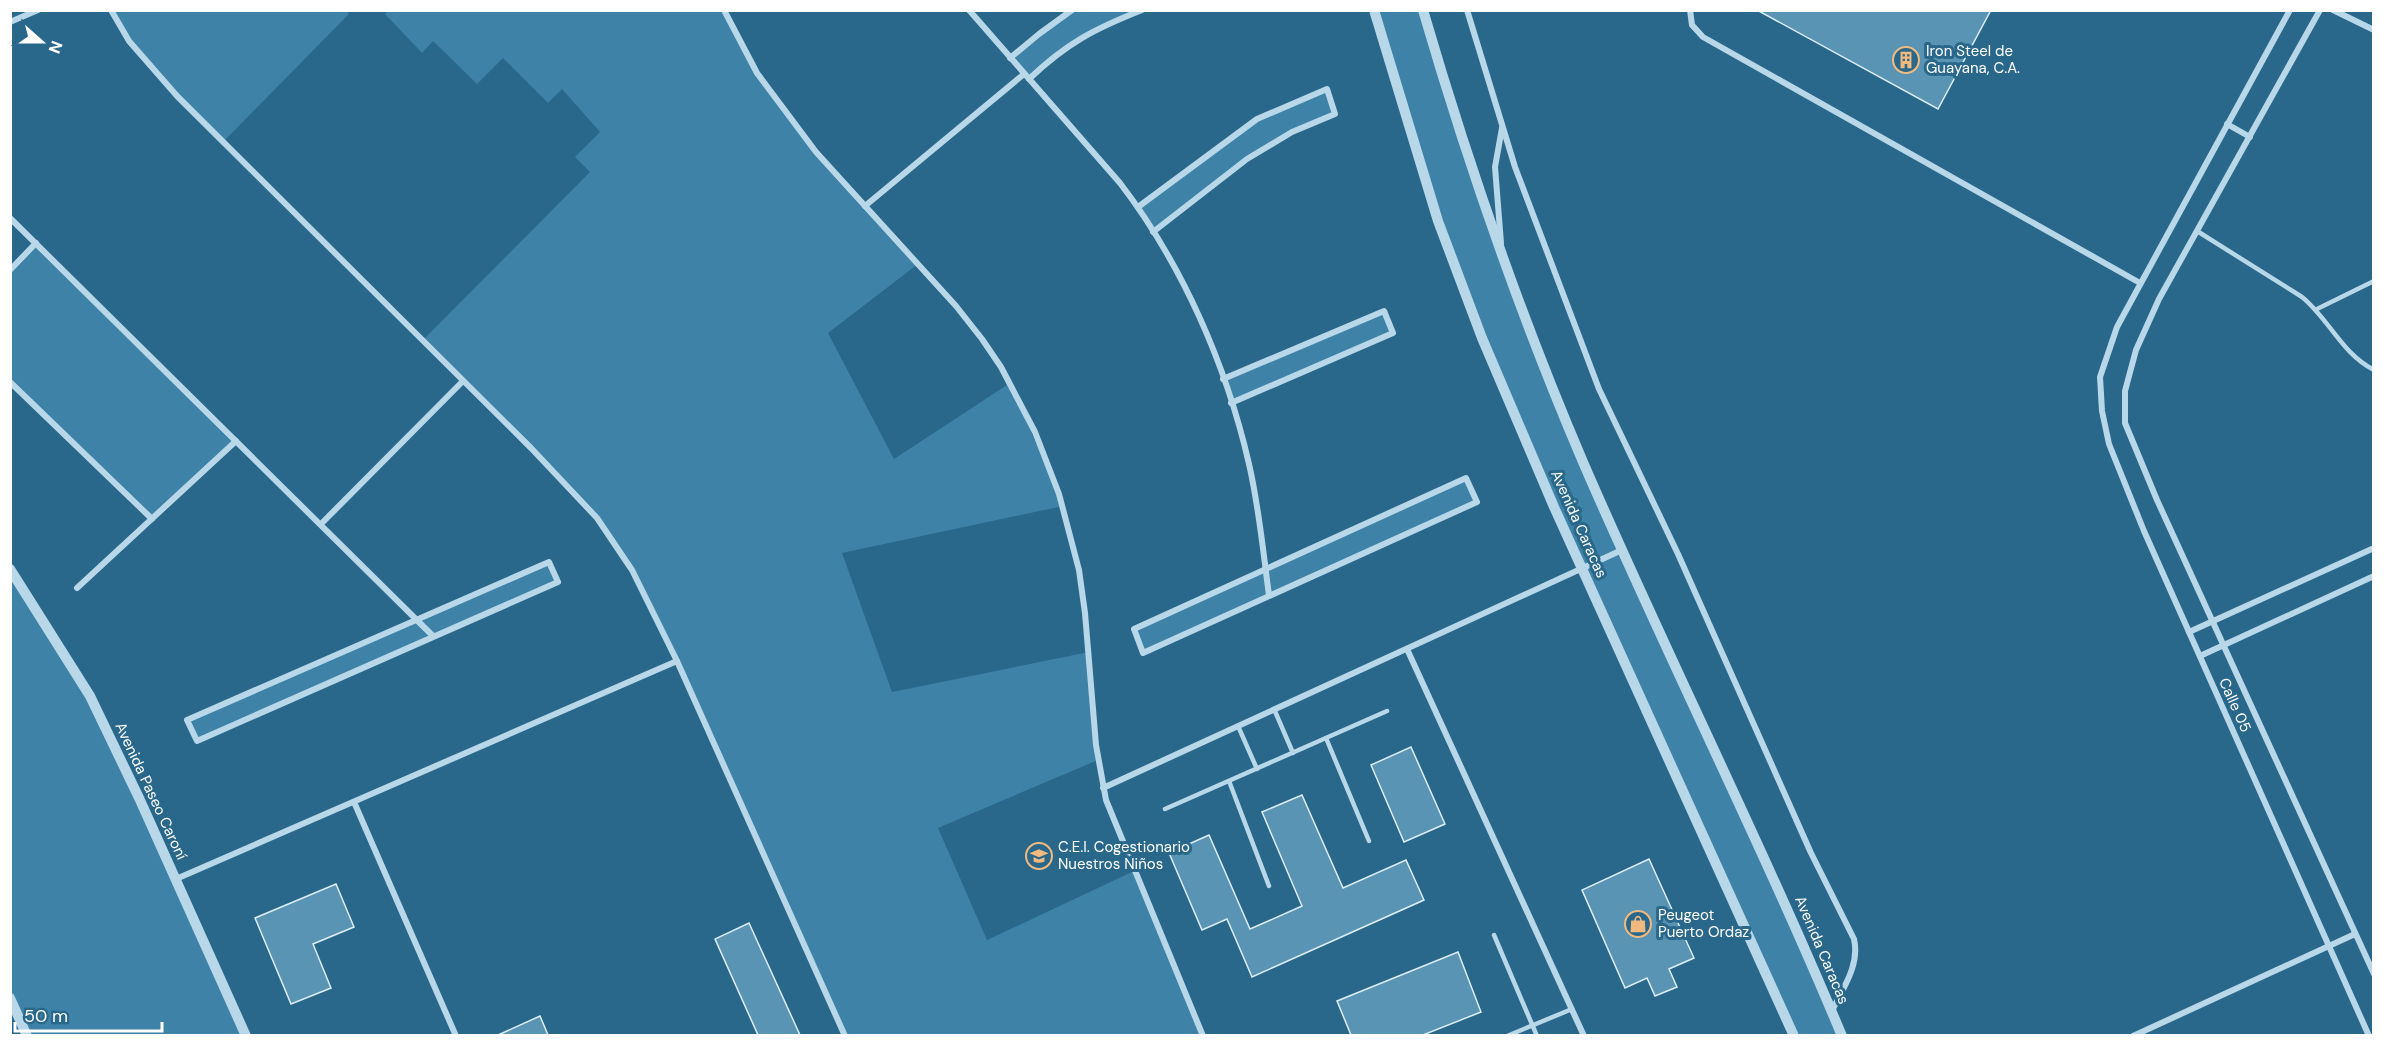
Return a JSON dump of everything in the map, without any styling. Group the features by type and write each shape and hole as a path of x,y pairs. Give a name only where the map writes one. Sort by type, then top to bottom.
{"street":[{"path":"10,22 38,10"},
{"path":"111,10 129,41 177,96 597,518 632,570 677,661 845,1035"},
{"path":"724,10 752,64 777,101 816,152 956,306 982,339 1018,397 1049,465 1078,570 1086,622 1096,745 1103,788 1122,841 1203,1035"},
{"path":"969,10 1096,154 1138,207 1188,297 1223,379 1249,465 1269,595"},
{"path":"1010,58 1072,10"},
{"path":"865,206 1054,56 1089,32 1142,10"},
{"name":"Avenida Caracas","path":"1374,10 1438,221 1482,338 1582,568 1794,1035"},
{"name":"Avenida Caracas","path":"1423,10 1503,259 1563,413 1622,550 1787,907 1842,1035"},
{"path":"1467,10 1502,128 1554,274 1599,389 1678,554 1811,853 1854,939 1857,951 1832,1011"},
{"path":"1690,10 1692,25 1703,37 2140,283 2290,10"},
{"name":"Calle 05","path":"2320,10 2149,319 2128,378 2123,404 2125,423 2157,500 2373,974"},
{"path":"2333,10 2373,30"},
{"path":"1138,207 1257,119 1327,89 1335,114 1292,132 1247,159 1153,232"},
{"path":"2227,124 2250,137"},
{"path":"1502,128 1495,167 1503,259"},
{"path":"10,218 433,636"},
{"path":"10,270 36,243"},
{"name":"Calle 05","path":"2140,283 2117,327 2100,377 2102,411 2109,444 2189,632 2370,1035"},
{"path":"1223,379 1384,311 1393,333 1231,403"},
{"path":"321,524 463,381"},
{"path":"10,382 152,519"},
{"path":"77,588 237,441"},
{"path":"1466,478 1477,502 1143,653 1134,629 1265,570 1466,478"},
{"path":"2189,632 2373,548"},
{"path":"1103,788 1622,550"},
{"path":"549,562 558,582 433,636 197,741 187,720 549,562"},
{"name":"Avenida Paseo Caroní","path":"10,569 90,696 246,1035"},
{"path":"2200,656 2373,576"},
{"path":"1407,649 1584,1035"},
{"path":"176,879 677,661"},
{"path":"354,802 456,1035"},
{"path":"2133,1035 2355,934"},
{"path":"10,998 27,1035"}],"lane":[{"path":"2197,231 2302,297 2317,309 2355,360 2373,370"},
{"path":"2317,309 2373,281"},
{"path":"1274,709 1293,753"},
{"path":"1166,809 1388,711"},
{"path":"1238,726 1257,769"},
{"path":"1326,738 1369,841"},
{"path":"1229,781 1269,886"},
{"path":"1494,935 1537,1035"},
{"path":"1507,1035 1572,1009"}],"shaded area":[{"path":"346,10 349,14 222,143 150,67 111,11"},
{"path":"389,10 724,11 757,72 816,152 918,264 828,333 894,459 1010,383 1063,506 842,553 892,692 1089,652 1098,760 938,828 987,940 1134,871 1203,1035 845,1035 632,570 597,518 423,340 590,172 575,157 600,132 562,89 548,103 503,58 477,84 433,41 422,53 385,14"},
{"path":"1072,11 1142,11 1089,32 1029,79 1010,58"},
{"path":"1374,11 1423,11 1541,360 1844,1035 1794,1035 1482,338"},
{"path":"1327,89 1335,114 1271,144 1153,232 1138,207 1257,119"},
{"path":"36,243 236,441 152,519 11,382 10,270"},
{"path":"1384,311 1393,333 1231,403 1223,379"},
{"path":"1466,478 1477,502 1143,653 1134,629"},
{"path":"549,562 558,582 197,741 187,720"},
{"path":"10,569 71,662 246,1035 27,1035 10,998"}],"building":[{"name":"Iron Steel de Guayana, C.A.","path":"1757,10 1991,10 1938,109"},
{"path":"1411,747 1445,824 1404,842 1371,765"},
{"path":"1302,795 1343,888 1406,860 1424,900 1252,977 1227,919 1202,930 1169,853 1209,835 1250,929 1302,906 1262,812"},
{"name":"Peugeot Puerto Ordaz","path":"1649,859 1694,958 1669,969 1677,987 1655,996 1647,978 1625,988 1582,890"},
{"path":"336,884 354,927 313,944 331,988 291,1004 255,918"},
{"path":"749,923 800,1035 758,1035 715,939"},
{"path":"1458,952 1481,1012 1423,1035 1351,1035 1337,1001"},
{"path":"540,1016 548,1035 498,1035"}],"place":[{"name":"Iron Steel de Guayana, C.A.","path":"1906,60"},
{"name":"C.E.I. Cogestionario Nuestros Niños","path":"1039,856"},
{"name":"Peugeot Puerto Ordaz","path":"1638,924"}]}
